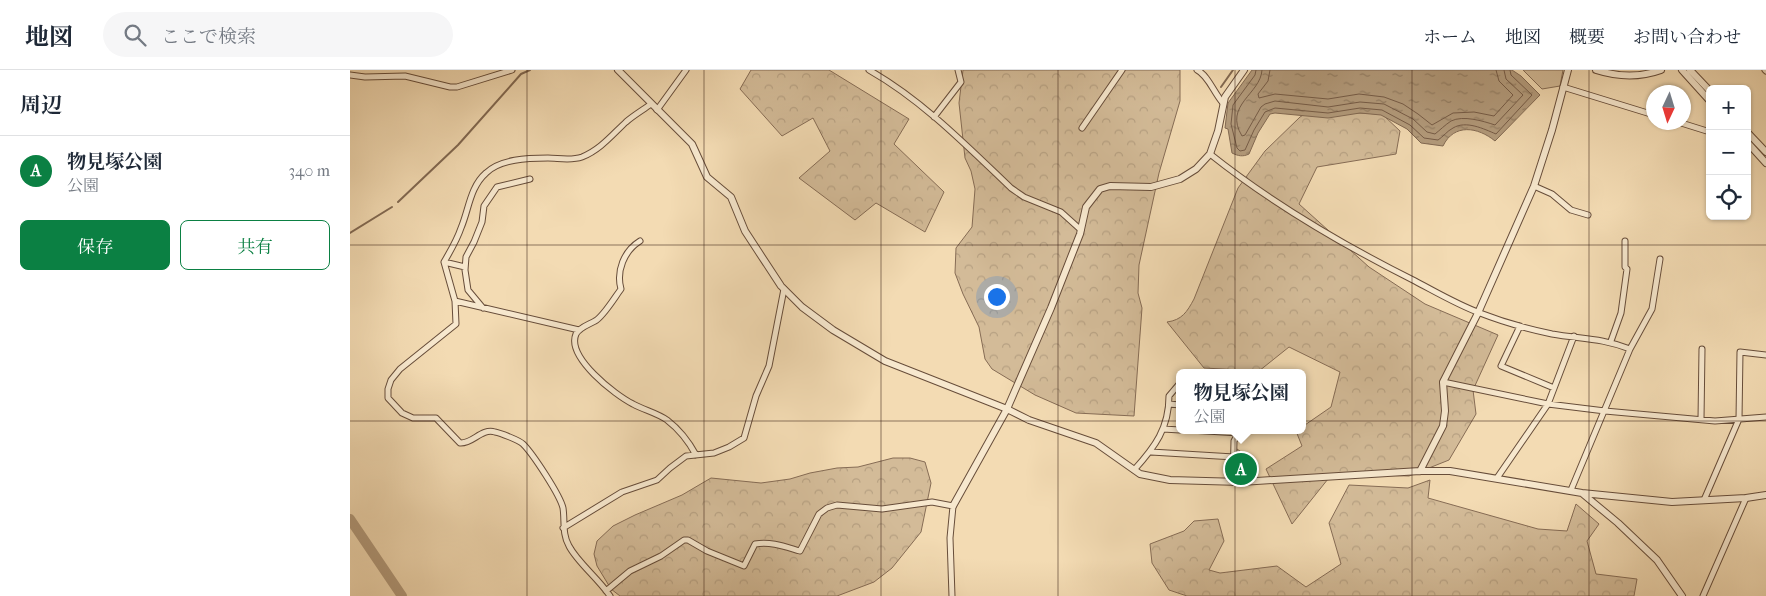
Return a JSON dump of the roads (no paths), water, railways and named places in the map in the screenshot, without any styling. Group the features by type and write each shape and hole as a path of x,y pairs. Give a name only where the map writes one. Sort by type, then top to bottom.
{"street":[{"path":"350,75 365,77 405,76 450,88 512,70"},
{"path":"618,70 692,144 707,177 731,197 745,231 784,289 802,307 833,330 885,361 1028,420 1096,442 1140,474 1170,480 1233,482 1420,471 1450,471 1582,493 1672,502 1746,498 1766,495"},
{"path":"657,110 686,70"},
{"path":"869,70 883,78 934,117 1011,188 1024,197 1061,212 1080,230"},
{"path":"934,117 961,82 958,70"},
{"path":"1082,128 1122,70"},
{"path":"1197,70 1205,75 1216,95 1223,103"},
{"path":"952,596 950,538 953,506 1007,410 1051,308 1080,230 1086,207 1100,189 1110,186 1151,187 1180,179 1196,169 1210,154 1218,131 1223,103 1228,92 1244,70"},
{"path":"1420,471 1443,426 1445,411 1444,382 1478,313 1534,186 1552,130 1568,70"},
{"path":"1596,70 1618,76 1630,76 1661,70"},
{"path":"1682,70 1706,96"},
{"path":"1690,70 1706,87"},
{"path":"1563,87 1646,113"},
{"path":"651,104 628,121 599,148 589,154 578,158 547,158 506,162 486,173 473,191 456,242 444,262 455,301 456,324 400,369 391,380 388,398 402,412 413,418 436,418 460,443 469,442 478,435 490,431 522,443 559,495 563,509 563,528 567,543 572,552 608,593 630,571 661,556 684,540 688,540 708,551 744,566 755,544 773,544 800,551 819,514 827,508 837,505 882,509 932,502 953,506"},
{"path":"1691,126 1706,131"},
{"path":"1751,136 1766,152"},
{"path":"1751,146 1766,163"},
{"path":"1210,154 1246,183 1309,224 1363,255 1478,313 1553,334 1611,341 1630,349"},
{"path":"483,308 468,290 465,267 466,257 482,222 484,206 497,187 530,179"},
{"path":"1534,186 1552,194 1571,210 1588,215"},
{"path":"640,241 627,252 618,278 621,289 597,321 579,330 575,336 576,345 591,373 633,404 666,420 689,442 696,455"},
{"path":"1611,341 1621,313 1626,278 1625,241"},
{"path":"1571,490 1630,349 1652,309 1660,259"},
{"path":"444,262 465,267"},
{"path":"563,528 622,492 657,480 686,456 714,453 729,448 744,438 756,396 769,366 784,289"},
{"path":"455,301 579,330"},
{"path":"1520,326 1501,366 1554,388"},
{"path":"1497,478 1548,404 1574,336"},
{"path":"1701,419 1702,349"},
{"path":"1704,500 1739,418 1740,352 1766,355"},
{"path":"1444,382 1548,404 1605,411 1715,421 1766,416"},
{"path":"1134,470 1151,452 1163,429 1169,396 1176,388"},
{"path":"1169,404 1176,405"},
{"path":"1163,429 1176,430"},
{"path":"1233,482 1234,441 1239,434"},
{"path":"1151,452 1234,457"},
{"path":"1582,493 1618,523 1657,560 1682,596"},
{"path":"1703,596 1746,498"}],"water":[{"path":"1252,70 1512,70 1521,76 1540,95 1495,141 1474,130 1467,130 1453,134 1443,146 1421,143 1407,129 1381,115 1360,113 1328,118 1275,113 1270,114 1258,133 1249,154 1240,156 1232,153 1228,129 1225,128 1228,103"}],"waterway":[{"path":"398,202 458,145 521,74 530,70"},
{"path":"1221,87 1233,70"},
{"path":"350,233 392,207"},
{"path":"350,519 402,596"}],"place":[{"name":"物見塚公園","path":"1241,469"}]}
